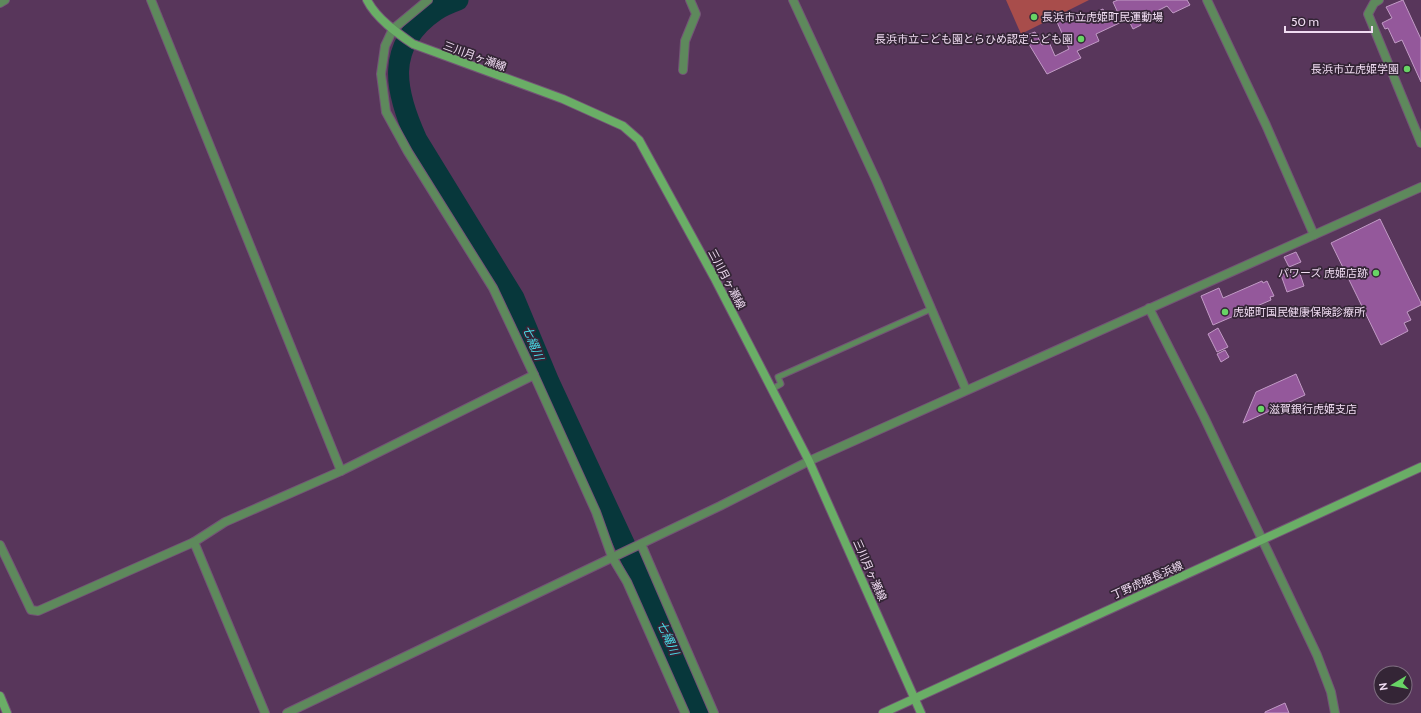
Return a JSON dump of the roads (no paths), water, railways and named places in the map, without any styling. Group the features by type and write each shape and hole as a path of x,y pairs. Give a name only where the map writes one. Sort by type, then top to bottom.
{"main road":[{"name":"三川月ヶ瀬線","path":"367,0 370,7 400,36 413,44 563,99 623,126 639,140 714,277 809,461 921,713"},
{"name":"丁野虎姫長浜線","path":"883,713 1421,467"},
{"path":"0,696 7,713"}],"street":[{"path":"0,2 5,0"},
{"path":"151,0 341,471"},
{"path":"428,0 393,29 385,46 381,74 386,112 408,152 494,288 596,512 612,557 627,582 685,713"},
{"path":"683,70 685,41 696,14 690,0"},
{"path":"793,0 878,182 966,390"},
{"path":"1207,0 1266,126 1314,235"},
{"path":"1379,0 1374,3 1368,14 1421,143"},
{"path":"287,713 641,544 809,461 1421,187"},
{"path":"1149,308 1204,417 1322,668 1335,713"},
{"path":"0,545 31,610 38,611 194,542 225,522 341,471 534,375"},
{"path":"194,542 265,713"},
{"path":"641,544 714,713"}],"lane":[{"path":"772,389 781,384 778,377 931,309"}],"waterway":[{"name":"七縄川","path":"458,0 435,11 419,25 408,39 401,55 399,71 403,105 417,140 514,298 549,382 663,627 700,713"}],"place":[{"name":"長浜市立虎姫町民運動場","path":"1034,17"},
{"name":"長浜市立こども園とらひめ認定こども園","path":"1081,39"},
{"name":"長浜市立虎姫学園","path":"1407,69"},
{"name":"パワーズ 虎姫店跡","path":"1376,273"},
{"name":"虎姫町国民健康保険診療所","path":"1225,312"},
{"name":"滋賀銀行虎姫支店","path":"1261,409"}]}
